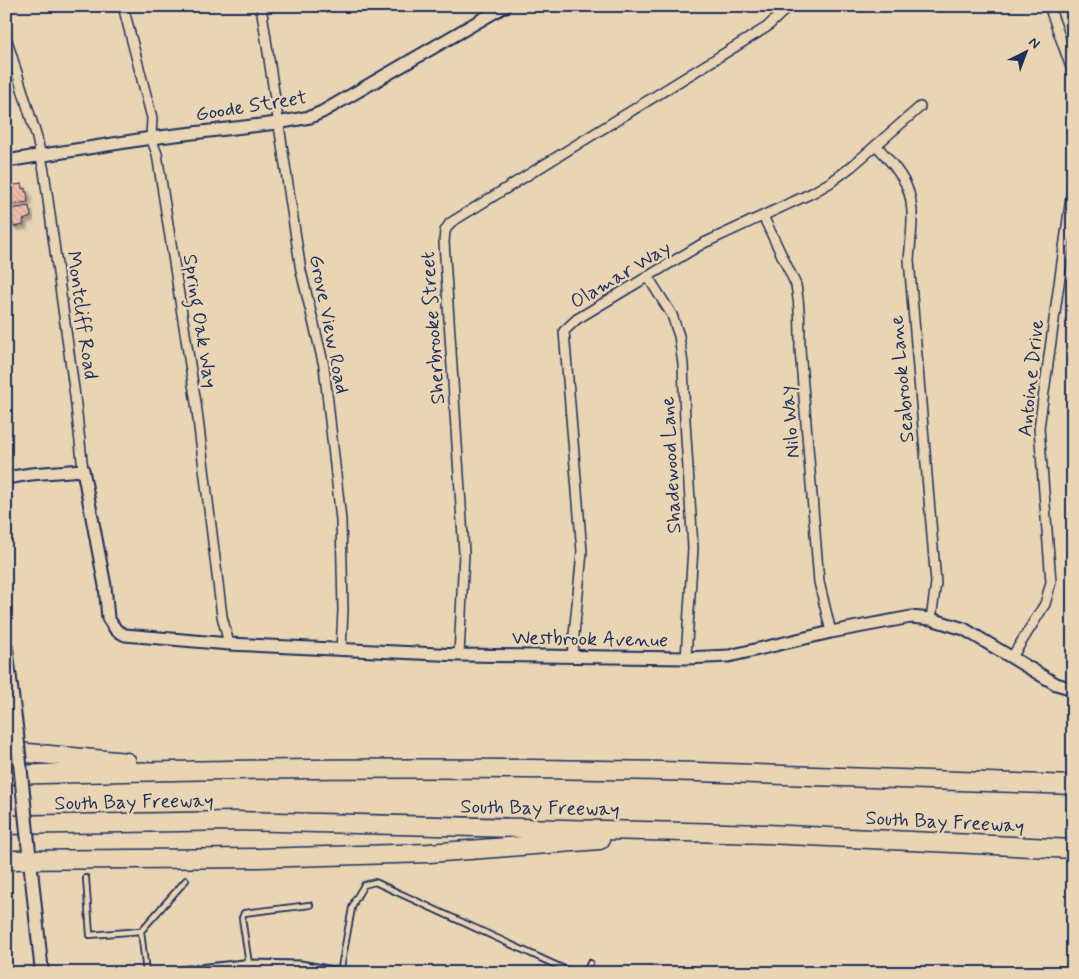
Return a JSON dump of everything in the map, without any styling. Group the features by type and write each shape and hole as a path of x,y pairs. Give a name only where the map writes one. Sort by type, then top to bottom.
{"highway":[{"path":"6,751 207,769"},
{"name":"South Bay Freeway","path":"6,775 207,769 572,770 1073,785"},
{"name":"South Bay Freeway","path":"6,825 234,821 767,834 1073,849"},
{"path":"6,860 258,858 429,853 696,832"}],"main road":[{"path":"6,648 42,973"}],"street":[{"name":"Spring Oak Way","path":"123,6 152,118 151,138 157,154 194,390 222,616 230,644"},
{"name":"Grove View Road","path":"261,6 301,271 324,366 341,520 343,611 341,650"},
{"name":"Goode Street","path":"6,161 151,138 278,123 310,116 322,112 504,6"},
{"name":"Sherbrooke Street","path":"459,656 464,553 444,242 445,232 450,223 768,27 789,6"},
{"path":"1049,6 1073,73"},
{"name":"Montcliff Road","path":"6,37 37,138 46,188 74,388 83,470 108,602"},
{"name":"Olamar Way","path":"572,656 582,552 564,331 577,319 702,244 812,193 831,182 920,107"},
{"name":"Seabrook Lane","path":"876,146 902,177 909,192 913,216 909,260 936,583 931,619"},
{"name":"Antoine Drive","path":"1012,657 1045,604 1051,582 1038,428 1073,183"},
{"name":"Nilo Way","path":"763,216 796,285 800,310 800,349 819,582 831,632"},
{"name":"Shadewood Lane","path":"648,277 672,315 679,336 683,364 693,548 686,658"},
{"path":"6,478 83,470"},
{"name":"Westbrook Avenue","path":"108,602 108,618 116,630 125,635 230,644 459,656 686,658 729,656 831,632 911,617 931,619 964,629 1056,684 1073,688"},
{"path":"180,973 250,966 300,966 333,973"}],"lane":[{"path":"86,878 90,935 141,931 186,880"},
{"path":"340,973 355,900 364,885 375,882 573,973"},
{"path":"250,966 242,918 244,913 310,905"},
{"path":"141,931 146,973"},
{"path":"586,973 590,963"}],"building":[{"path":"22,184 22,189 25,188 25,192 27,192 28,202 6,205 6,186"},
{"path":"29,206 31,217 23,220 24,225 13,227 13,223 6,224 6,210"}]}
